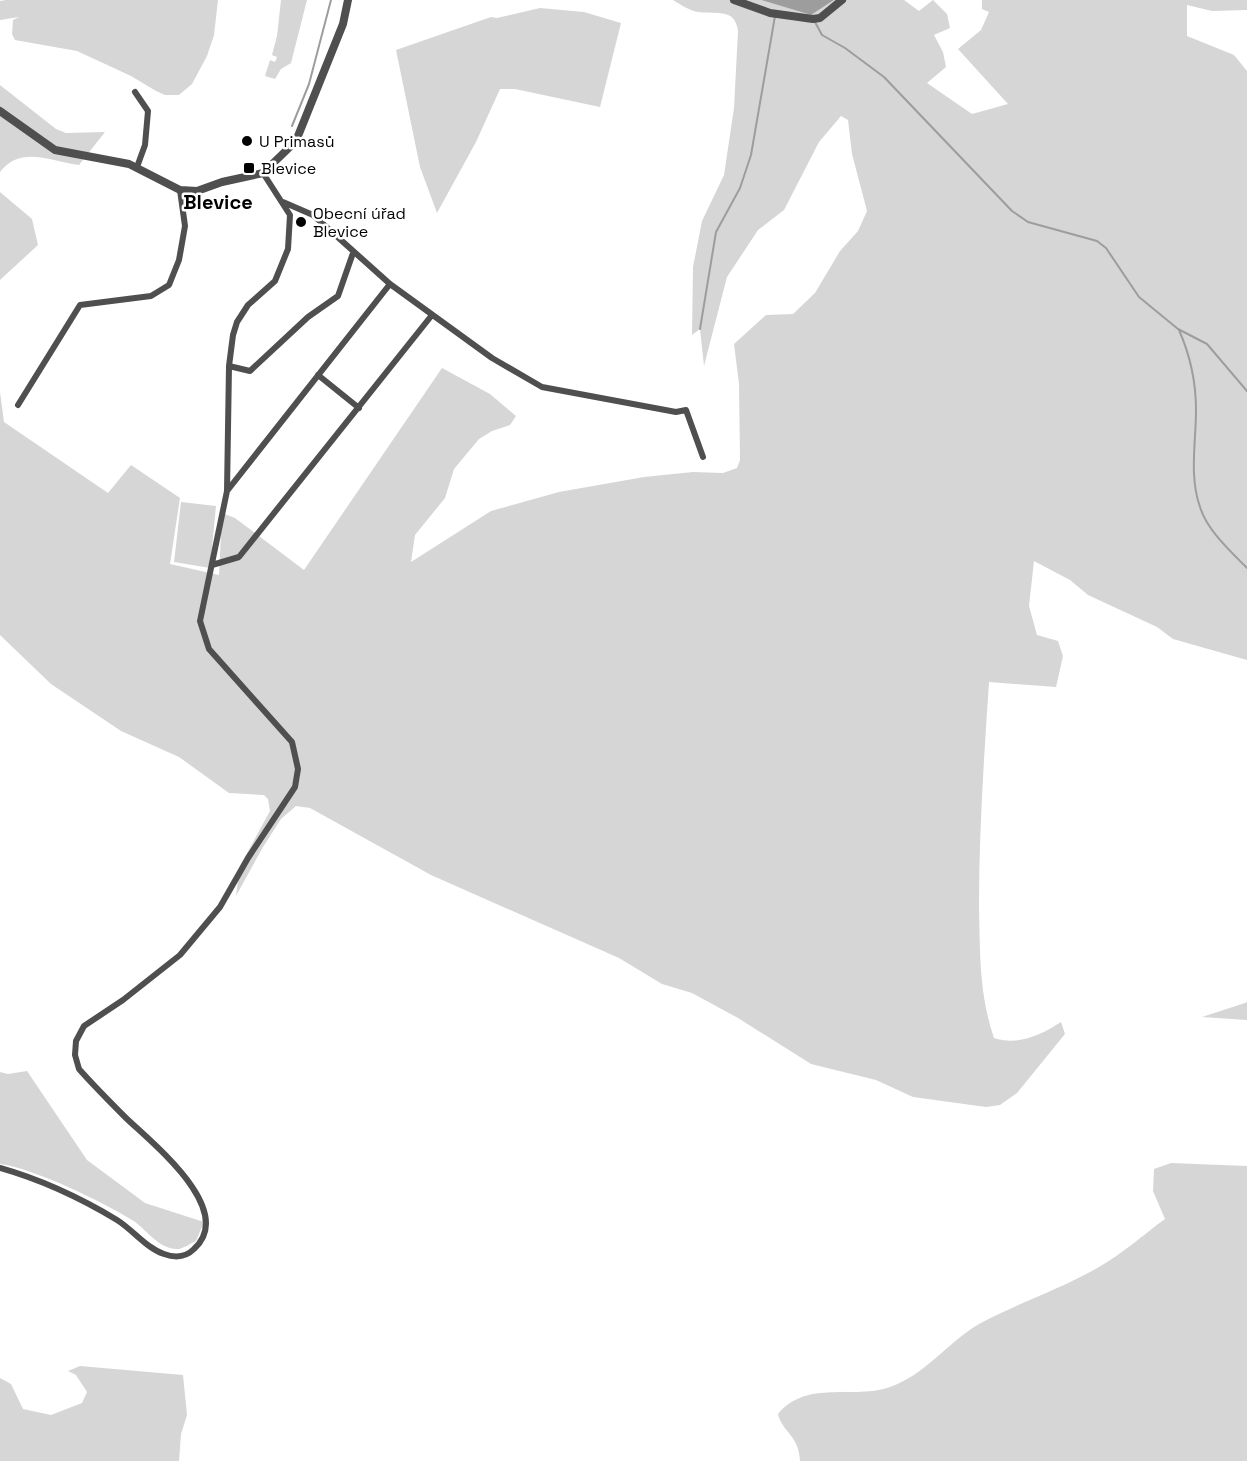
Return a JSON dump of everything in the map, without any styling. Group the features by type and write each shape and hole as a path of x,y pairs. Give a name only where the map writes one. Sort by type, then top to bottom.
{"street":[{"path":"0,111 55,150 137,167 180,190 197,191 222,182 263,173 296,141 343,24 348,0"},
{"path":"734,0 770,13 813,19 820,18 842,0"},
{"path":"135,92 148,111 145,145 137,167"},
{"path":"0,1168 121,1222 151,1247 166,1255 186,1255 196,1248 204,1235 205,1215 188,1180 79,1069 75,1055 76,1041 84,1026 123,1000 180,955 220,907 248,858 295,787 298,769 292,742 209,649 200,621 227,491 229,366 237,322 248,305 275,281 288,249 290,215 263,173"},
{"path":"18,405 80,305 151,296 169,285 178,260 185,226 180,190"},
{"path":"283,202 313,215 390,284 492,358 542,387 676,412 686,410 703,458"},
{"path":"229,366 250,371 308,317 338,296 353,253"},
{"path":"227,491 390,284"},
{"path":"212,565 239,557 432,315"},
{"path":"318,375 359,408"}],"shaded area":[{"path":"218,0 214,35 207,56 192,84 179,95 165,95 77,51 15,40 12,34 13,20 19,17 0,20 0,1"},
{"path":"281,0 307,0 291,63 281,69 275,79 265,76 270,60 275,62 277,57 272,55 277,36"},
{"path":"673,0 761,0 811,15 834,0 904,0 919,11 933,0 947,14 950,28 934,35 943,52 946,67 927,83 972,114 1008,104 958,49 981,30 989,12 982,9 982,0 1247,0 1247,10 1212,11 1187,5 1187,36 1234,55 1247,71 1247,660 1173,639 1157,627 1088,595 1070,580 1034,561 1029,606 1037,635 1058,641 1063,656 1056,687 989,682 980,850 981,973 985,1006 994,1038 1012,1041 1029,1038 1061,1022 1065,1034 1017,1093 1000,1105 986,1107 913,1097 876,1080 811,1064 738,1018 692,993 662,984 619,958 431,875 310,808 296,806 281,819 236,896 240,866 270,811 268,799 264,795 229,793 179,757 121,731 51,684 0,635 0,392 4,422 108,493 131,465 180,498 170,564 219,575 222,513 235,518 304,570 442,368 490,394 516,416 510,425 492,431 479,439 454,469 445,498 415,535 411,562 491,511 559,492 644,477 693,472 723,473 737,468 740,460 739,384 734,344 766,315 793,314 815,293 840,251 858,231 867,211 852,154 848,120 841,116 819,142 784,210 758,230 727,277 704,366 700,329 692,335 693,267 702,221 724,175 734,108 738,31 736,23 729,15 696,11"},
{"path":"761,0 834,0 811,15"},
{"path":"540,8 584,12 621,23 600,107 515,89 500,89 476,142 437,213 420,167 396,50 491,17 497,18"},
{"path":"0,85 56,129 66,133 105,132 79,165 46,158 26,157 8,164 0,172"},
{"path":"0,192 32,219 38,245 0,280"},
{"path":"181,502 216,506 210,568 174,562"},
{"path":"1247,1002 1247,1020 1202,1017 1245,1003"},
{"path":"27,1071 87,1160 145,1203 204,1222 196,1241 179,1249 165,1246 132,1220 86,1195 30,1172 0,1164 0,1072 8,1074"},
{"path":"1171,1163 1247,1166 1247,1461 800,1461 797,1445 778,1414 790,1403 817,1394 876,1390 903,1382 979,1324 1108,1262 1165,1219 1153,1191 1154,1169"},
{"path":"80,1366 183,1375 187,1415 181,1434 179,1461 0,1461 0,1378 11,1384 23,1409 51,1415 82,1403 87,1392 76,1375 68,1371"}],"waterway":[{"path":"292,126 309,84 331,0"},
{"path":"700,329 716,232 740,188 751,155 775,16"},
{"path":"815,22 822,35 845,48 884,77 1012,211 1028,222 1097,241 1106,248 1139,297 1178,329 1207,344 1247,391"},
{"path":"1179,330 1194,379 1196,410 1194,471 1200,507 1213,532 1247,568"}],"place":[{"name":"U Primasů","path":"247,141"},
{"name":"Blevice","path":"249,168"},
{"name":"Obecní úřad Blevice","path":"301,222"}],"district":[{"name":"Blevice","path":"218,202"}]}
